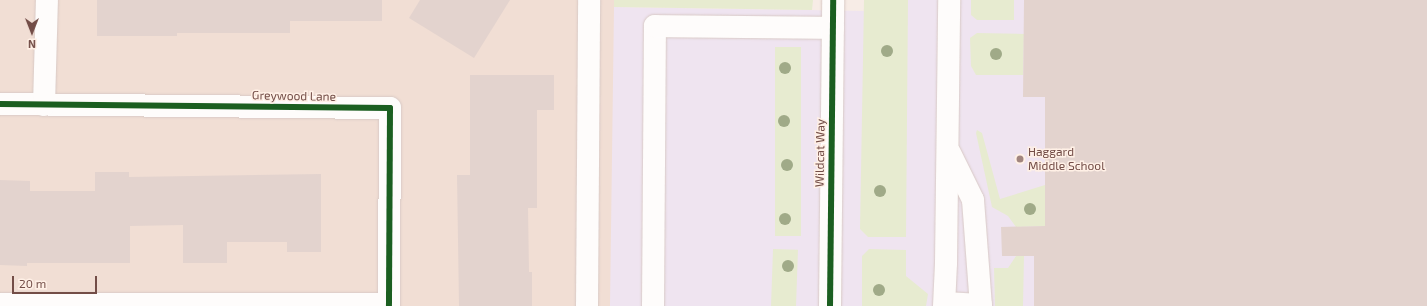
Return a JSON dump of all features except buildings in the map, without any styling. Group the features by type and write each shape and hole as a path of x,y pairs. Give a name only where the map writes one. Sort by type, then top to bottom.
{"street":[{"path":"44,105 47,0"},
{"path":"587,306 589,0"},
{"name":"Wildcat Way","path":"830,306 833,0"},
{"path":"948,150 973,200 981,305 944,304 948,150 949,0"},
{"path":"653,306 655,26 833,28"},
{"name":"Greywood Lane","path":"0,104 390,108 389,305"},
{"path":"0,304 389,305"}],"shaded area":[{"path":"0,0 614,0 614,306 0,306"},
{"name":"Haggard Middle School","path":"866,0 1427,0 1427,306 610,306 614,7 866,11"}],"green space":[{"path":"614,0 813,0 812,10 614,7"},
{"path":"864,0 908,0 906,237 868,237 860,229"},
{"path":"971,0 1014,0 1014,20 977,20 971,15"},
{"path":"977,33 1024,34 1023,75 976,75 971,66 970,38"},
{"path":"775,47 801,47 801,236 775,236"},
{"path":"977,130 982,133 1000,199 1045,185 1052,226 1016,227 1008,216 992,207 976,133"},
{"path":"773,249 798,250 796,306 771,306"},
{"path":"869,249 906,250 906,276 928,294 926,306 862,306 862,256"},
{"path":"1016,256 1024,256 1023,306 995,306 994,268 1008,268"}],"cycle path":[{"path":"830,306 833,0"},
{"path":"0,104 390,108 389,306"}],"place":[{"name":"Haggard Middle School","path":"1020,159"}]}
